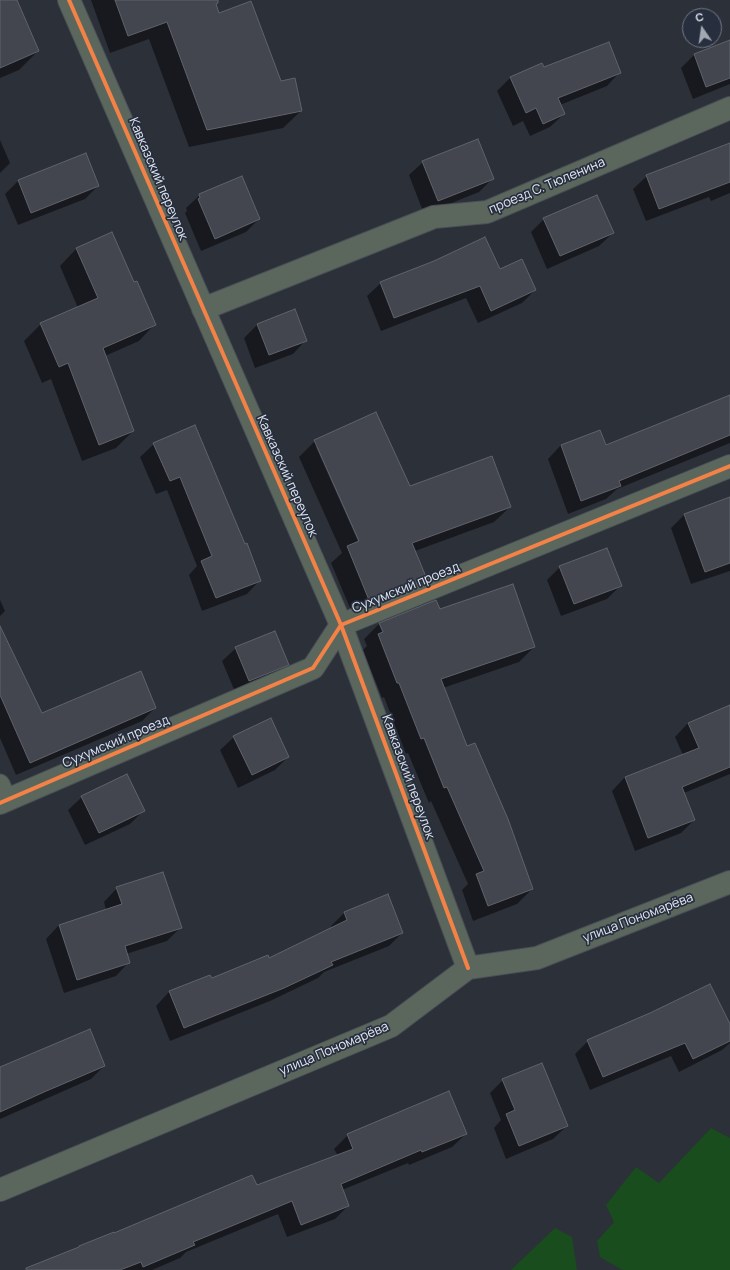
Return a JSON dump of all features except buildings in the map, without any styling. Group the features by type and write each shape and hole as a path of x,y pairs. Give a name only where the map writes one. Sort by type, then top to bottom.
{"street":[{"name":"Кавказский переулок","path":"69,0 341,625 468,968"},
{"name":"проезд С. Тюленина","path":"203,309 434,217 487,212 730,108"},
{"name":"Сухумский проезд","path":"2,796 313,668 341,625 730,466"},
{"name":"улица Пономарёва","path":"0,1190 391,1026 468,968 536,958 730,882"}],"green space":[{"path":"711,1128 730,1138 730,1270 622,1270 600,1257 597,1241 614,1222 606,1205 636,1167 659,1183"},
{"path":"555,1228 572,1237 577,1270 511,1270"}],"cycle path":[{"path":"69,0 341,625 468,968"},
{"path":"0,803 313,668 341,625 730,466"}]}
